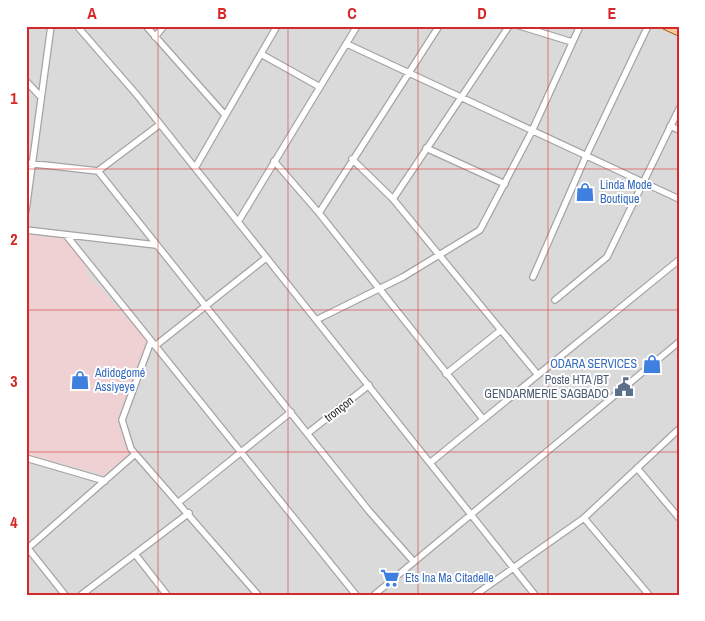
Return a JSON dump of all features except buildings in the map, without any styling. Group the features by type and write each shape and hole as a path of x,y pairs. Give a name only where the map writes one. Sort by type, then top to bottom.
{"main road":[{"path":"666,26 679,32"}],"street":[{"path":"26,210 51,26"},
{"path":"76,26 137,95 158,125 431,462 535,595"},
{"path":"146,26 225,115"},
{"path":"155,37 164,26"},
{"path":"194,168 278,26"},
{"path":"238,222 357,26"},
{"path":"319,213 439,26"},
{"path":"392,199 509,26"},
{"path":"520,26 572,42"},
{"path":"316,320 380,289 439,256 480,230 532,131 580,26"},
{"path":"533,277 586,156 648,26"},
{"path":"347,44 679,199"},
{"path":"261,54 320,87"},
{"path":"26,81 40,96"},
{"path":"555,300 607,258 679,109"},
{"path":"26,163 98,171 158,125"},
{"path":"670,126 679,130"},
{"path":"426,148 505,184"},
{"path":"352,159 392,199 538,375"},
{"path":"274,161 319,213 482,419"},
{"path":"98,171 369,511 414,562"},
{"path":"26,230 156,245"},
{"path":"66,236 356,595"},
{"path":"258,595 189,513 134,455 122,420 153,343 206,306 266,258"},
{"path":"431,462 679,260"},
{"path":"446,374 501,330"},
{"path":"374,595 679,342"},
{"name":"tronçon","path":"308,433 369,385"},
{"path":"179,502 240,451 291,412"},
{"path":"475,595 513,567 546,547 584,518 679,429"},
{"path":"65,595 27,547 134,455"},
{"path":"26,458 105,481"},
{"path":"637,468 679,518"},
{"path":"81,595 189,513"},
{"path":"584,518 649,595"},
{"path":"136,554 167,595"}],"shaded area":[{"path":"26,26 679,26 679,595 26,595"},
{"name":"Adidogomé Assiyeye","path":"26,232 65,236 87,268 87,274 148,341 120,419 131,454 104,475 26,454"}],"place":[{"name":"Linda Mode Boutique","path":"585,192"},
{"name":"ODARA SERVICES","path":"652,364"},
{"name":"Adidogomé Assiyeye","path":"80,380"},
{"name":"Poste HTA /BT GENDARMERIE SAGBADO","path":"624,387"},
{"name":"Ets Ina Ma Citadelle","path":"390,578"}]}
